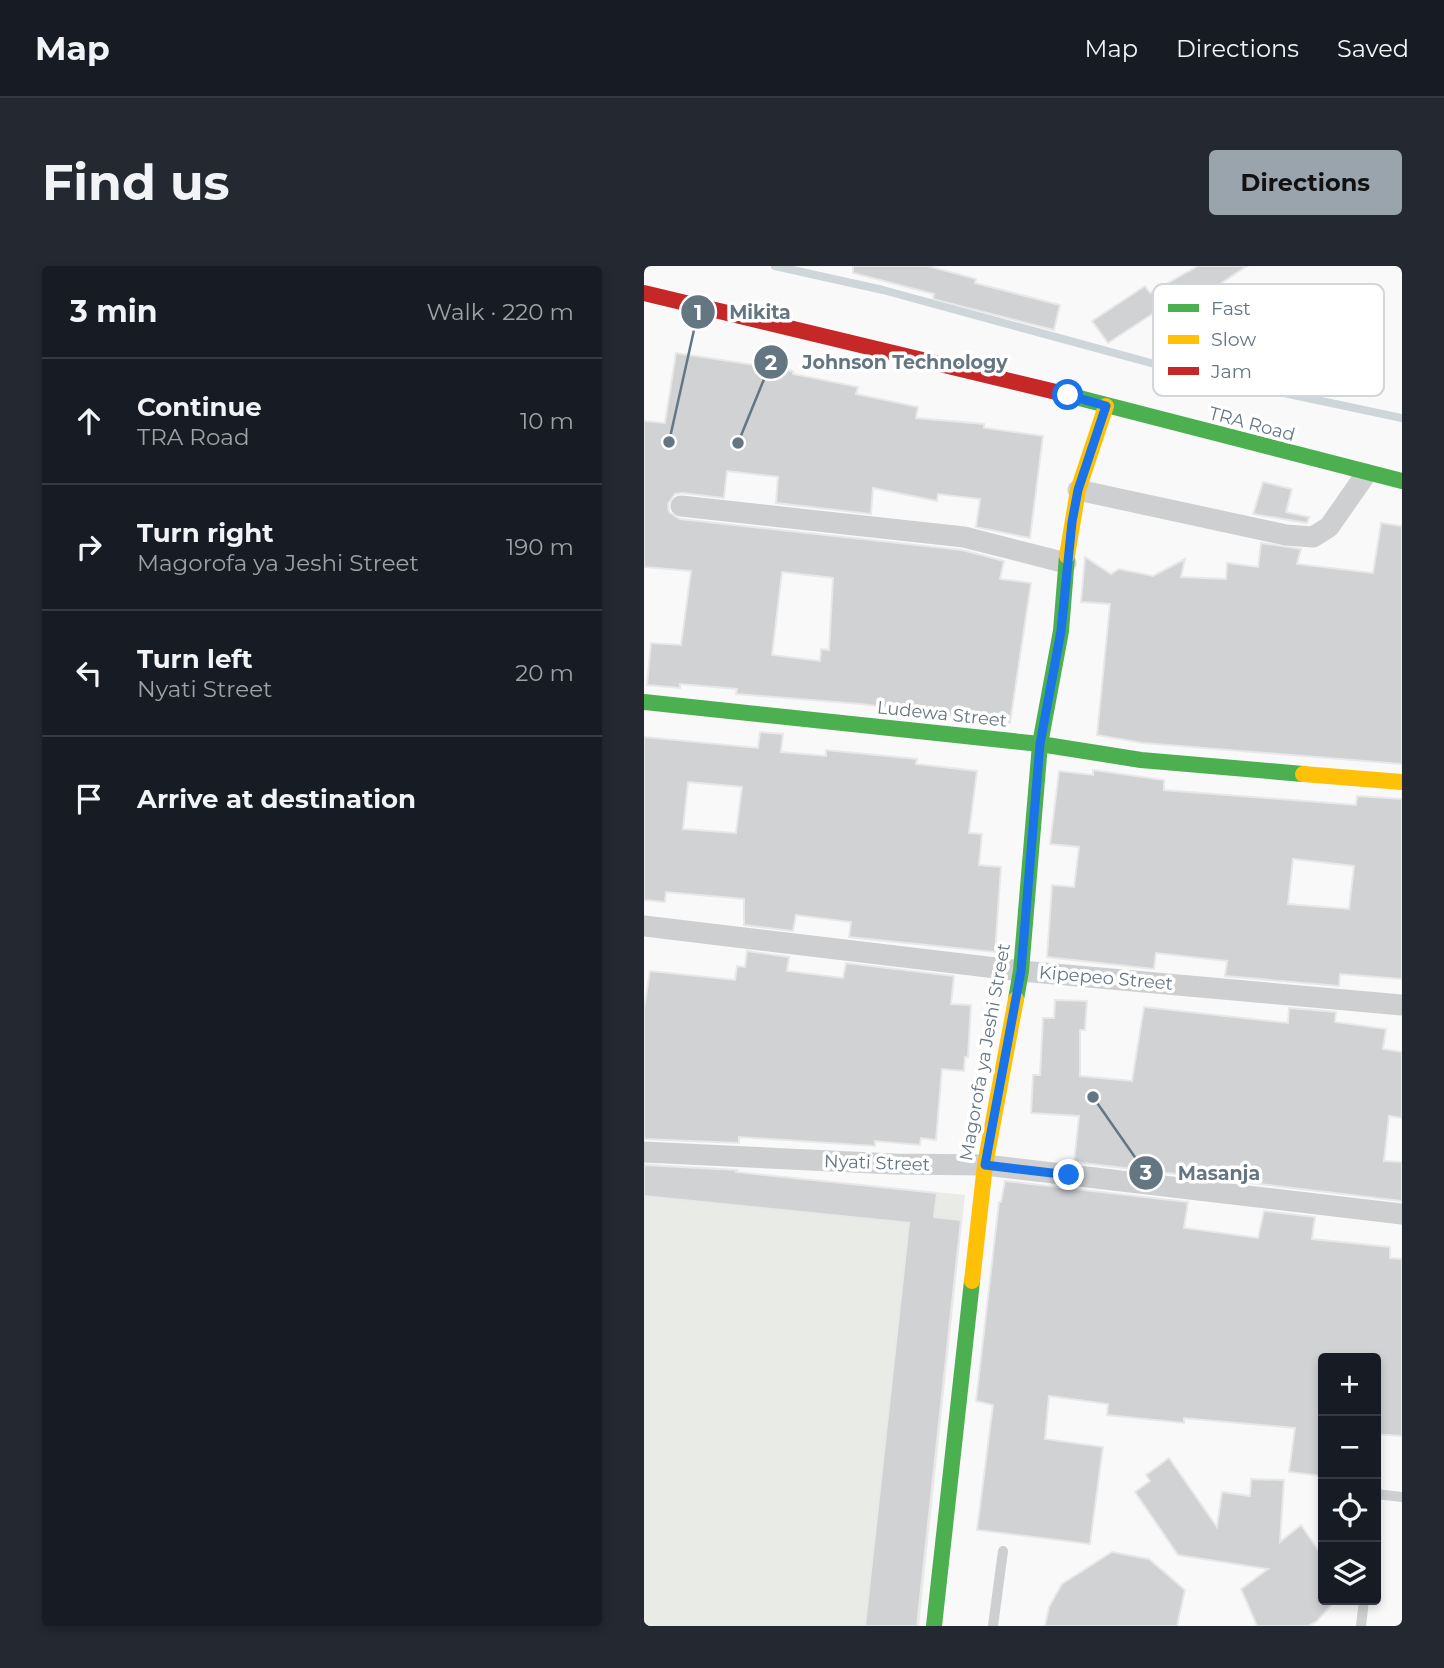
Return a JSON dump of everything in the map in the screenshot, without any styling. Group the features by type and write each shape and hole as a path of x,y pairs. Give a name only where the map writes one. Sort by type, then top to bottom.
{"street":[{"name":"TRA Road","path":"644,293 1402,481"},
{"name":"Magorofa ya Jeshi Street","path":"934,1626 985,1165 1021,971 1040,744 1061,631 1066,564 1078,490 1106,406"},
{"path":"1078,490 1286,535 1313,537 1329,527 1366,474"},
{"path":"681,506 964,537 1066,564"},
{"name":"Ludewa Street","path":"644,702 1040,744 1141,760 1402,782"},
{"name":"Kipepeo Street","path":"644,926 1021,971 1402,1005"},
{"name":"Nyati Street","path":"644,1152 880,1164 985,1165 1402,1214"}],"lane":[{"path":"1381,1495 1402,1497"},
{"path":"993,1626 1003,1551"},
{"path":"1361,1626 1363,1605"}],"shaded area":[{"path":"644,1163 965,1195 919,1626 644,1626"}],"building":[{"path":"853,266 928,266 976,279 975,283 1060,305 1054,330 933,299 934,294 853,273"},
{"path":"1198,266 1247,266 1220,284 1166,284"},
{"path":"1145,286 1150,293 1153,291 1153,314 1108,343 1092,321"},
{"path":"676,353 793,371 793,374 858,387 856,394 918,407 916,418 984,424 984,428 1043,436 1030,538 976,527 980,499 938,494 937,501 873,488 871,514 776,503 778,477 727,471 724,498 682,493 675,494 668,504 669,512 680,519 962,550 1004,561 1000,579 1031,583 1010,723 861,704 736,694 737,689 680,684 680,688 647,685 651,643 681,645 691,571 644,567 644,421 665,423","holes":["782,572 833,578 829,650 821,649 820,661 772,655"]},
{"path":"1263,482 1292,489 1286,512 1309,517 1307,523 1253,514"},
{"path":"1381,523 1402,526 1402,764 1143,743 1097,735 1110,604 1081,602 1085,557 1111,574 1119,569 1153,576 1185,559 1181,577 1226,579 1227,563 1258,567 1261,543 1301,549 1297,564 1373,573"},
{"path":"760,732 783,734 781,752 826,756 826,750 917,759 916,764 977,771 969,833 982,834 979,865 1001,867 995,952 849,937 851,922 796,915 793,931 744,925 744,899 666,892 665,902 644,900 644,737 758,748","holes":["688,782 742,787 736,833 683,829"]},
{"path":"1093,770 1164,780 1164,790 1356,805 1357,796 1402,799 1402,979 1340,974 1339,986 1225,976 1227,961 1156,953 1154,969 1047,957 1052,885 1074,887 1079,847 1050,844 1059,771 1093,775","holes":["1293,859 1354,866 1349,909 1288,904"]},
{"path":"747,951 789,957 787,971 843,978 846,963 954,976 951,1004 971,1005 968,1057 965,1057 964,1071 942,1069 936,1140 921,1138 920,1145 875,1141 875,1146 739,1137 739,1143 644,1139 644,1009 650,971 735,980 737,966 745,967"},
{"path":"1055,1000 1087,1001 1085,1030 1080,1030 1080,1076 1132,1081 1144,1007 1288,1023 1289,1008 1336,1012 1335,1022 1386,1029 1383,1049 1402,1052 1402,1118 1389,1116 1384,1161 1402,1162 1402,1201 1074,1162 1079,1116 1031,1113 1033,1075 1040,1075 1043,1018 1054,1018"},
{"path":"644,1165 737,1170 736,1172 937,1193 934,1217 961,1220 917,1626 865,1626 909,1223 644,1196"},
{"path":"1005,1181 1188,1202 1184,1228 1258,1238 1264,1211 1315,1217 1312,1239 1390,1247 1390,1258 1402,1259 1402,1436 1381,1434 1381,1353 1318,1353 1318,1475 1289,1472 1295,1428 1184,1418 1184,1423 1107,1415 1108,1404 1049,1396 1045,1439 1103,1447 1090,1544 977,1530 993,1405 976,1401"},
{"path":"1169,1458 1217,1527 1222,1492 1250,1496 1251,1479 1284,1480 1280,1542 1301,1525 1318,1550 1318,1605 1331,1605 1316,1622 1308,1626 1257,1626 1241,1589 1268,1569 1178,1555 1135,1492 1150,1481 1146,1475"},
{"path":"1112,1552 1149,1559 1185,1590 1177,1626 1045,1626 1049,1607 1062,1584"}],"waterway":[{"path":"775,266 883,290 1153,364"},
{"path":"1298,396 1402,418"}],"traffic: fast":[{"path":"1056,392 1402,481"},
{"path":"1016,999 1021,971 1040,744 1061,631 1067,556"},
{"path":"644,702 1040,744 1141,760 1303,774"},
{"path":"934,1626 972,1281"}],"traffic: slow":[{"path":"1067,556 1078,490 1106,406"},
{"path":"1303,774 1402,782"},
{"path":"972,1281 985,1165 1016,999"}],"traffic: jam":[{"path":"644,293 1056,392"}],"place":[{"name":"Mikita","path":"669,442"},
{"name":"Johnson Technology","path":"738,443"},
{"name":"Masanja","path":"1093,1097"}],"route":[{"path":"1068,395 1106,406 1078,490 1072,522 1061,631 1040,744 1021,971 985,1165 1069,1175"}]}
